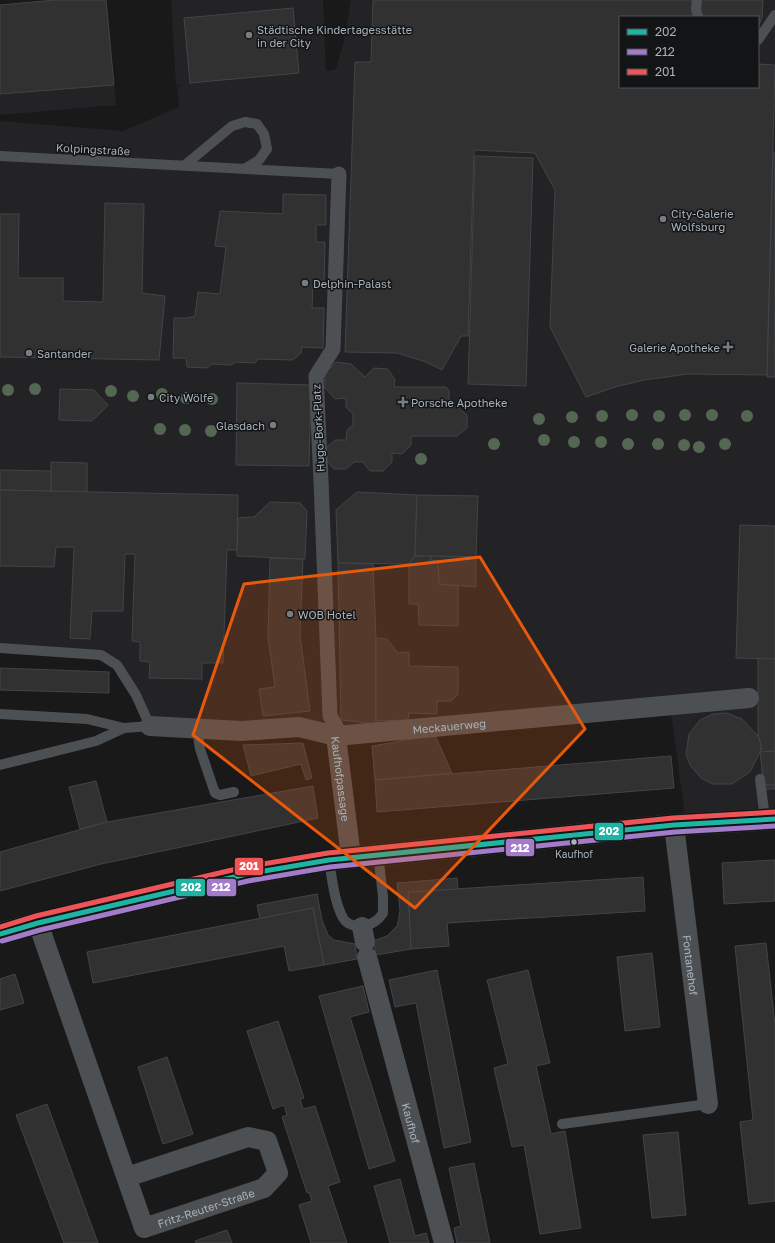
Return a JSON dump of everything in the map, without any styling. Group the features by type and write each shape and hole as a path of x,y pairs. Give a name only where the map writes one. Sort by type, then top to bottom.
{"street":[{"name":"Hugo-Bork-Platz","path":"322,511 316,376 333,350 339,174"},
{"name":"Kaufhofpassage","path":"322,511 330,716 336,726 351,857"},
{"name":"Meckauerweg","path":"150,726 241,731 299,727 336,736 749,698"},
{"path":"0,934 38,922 247,874 329,860 674,825 770,819"},
{"name":"Fontanehof","path":"674,825 708,1104"},
{"name":"Fritz-Reuter-Straße","path":"38,922 144,1228 264,1188 278,1173 267,1140 248,1137 127,1177"},
{"name":"Kaufhof","path":"364,942 444,1243"}],"lane":[{"path":"697,0 696,9 698,16"},
{"path":"759,39 775,15"},
{"path":"185,165 232,126 245,122 257,124 264,134 267,149 259,160 246,168"},
{"name":"Kolpingstraße","path":"0,156 339,174"},
{"path":"0,648 101,655 118,665 136,695 150,726 124,728 87,719 0,714"},
{"path":"0,765 96,741 124,728"},
{"path":"197,729 200,749 215,793 220,795 234,792"},
{"path":"760,779 770,819"},
{"path":"364,942 374,922 383,913 384,896 378,854"},
{"path":"329,860 336,899 344,919 355,926 364,942"},
{"path":"562,1124 708,1104"}],"highlighted area":[{"path":"480,557 585,729 415,908 193,735 244,584"}],"shaded area":[{"path":"171,0 323,0 326,71 336,69 344,41 351,0 775,0 775,810 686,823 670,706 336,732 153,722 119,662 0,644 0,121 123,131 179,107 177,86 184,84 176,85"},
{"path":"114,85 116,105 0,115 0,94"}],"building":[{"path":"55,0 106,0 114,85 0,94 0,5"},
{"name":"City-Galerie Wolfsburg","path":"373,0 763,0 762,18 759,25 759,16 619,16 619,88 759,88 759,64 775,65 767,375 688,374 644,380 615,387 586,397 550,327 555,190 535,153 474,150 468,336 461,336 442,370 426,362 397,353 345,352 355,62 371,62"},
{"name":"Städtische Kindertagesstätte in der City","path":"293,8 299,73 190,83 184,18"},
{"path":"773,153 775,153 775,377 767,377"},
{"path":"475,156 533,158 526,386 468,384"},
{"path":"283,194 326,195 326,225 316,225 316,242 325,242 324,285 313,285 312,308 324,308 323,348 302,347 301,353 293,360 258,359 255,363 235,362 232,365 212,364 207,368 187,367 186,358 173,358 174,318 187,318 195,316 198,292 220,294 226,247 215,246 220,211 283,214"},
{"path":"105,203 144,204 142,293 165,296 159,360 0,357 0,214 19,214 18,278 63,278 63,301 103,302"},
{"path":"336,362 351,364 365,377 374,368 388,369 395,380 394,387 446,387 449,391 449,406 457,407 467,415 467,428 457,436 411,436 411,445 402,454 392,453 392,462 383,471 370,471 363,462 354,462 346,469 334,469 326,460 326,448 335,440 346,440 347,430 353,425 353,414 346,407 346,398 335,399 325,388 325,373"},
{"name":"Glasdach","path":"237,383 311,385 309,466 236,465"},
{"path":"60,389 94,390 108,405 92,421 59,420"},
{"path":"51,462 87,463 87,492 51,491"},
{"path":"0,470 51,471 51,491 0,490"},
{"path":"0,490 238,495 237,550 227,550 223,663 202,663 202,679 149,678 150,662 140,661 140,642 132,641 135,554 125,554 123,611 92,611 90,639 70,638 74,547 56,547 54,567 0,566"},
{"path":"357,492 417,495 415,556 409,564 338,563 336,510"},
{"path":"417,495 478,496 476,557 415,556"},
{"path":"270,502 300,503 307,511 305,559 237,556 238,518 254,517"},
{"path":"740,525 775,526 775,659 736,658"},
{"path":"415,556 431,556 431,560 438,561 439,584 458,586 458,626 419,625 418,604 409,604 409,564"},
{"path":"431,556 476,557 476,587 439,584 438,561 431,560"},
{"path":"270,558 303,559 300,635 310,711 263,716 259,689 275,687 268,637"},
{"path":"338,563 373,564 376,638 376,724 341,720"},
{"path":"376,638 387,639 398,653 409,652 409,666 458,667 458,694 451,701 437,701 437,714 409,713 408,720 376,721"},
{"path":"758,658 775,659 775,789 763,789 761,744 758,736"},
{"path":"0,668 109,672 109,693 0,690"},
{"path":"727,713 742,719 758,736 761,744 760,752 750,772 732,784 713,784 701,778 690,765 686,754 689,734 700,720 713,714"},
{"path":"435,735 452,773 375,780 372,746"},
{"path":"303,743 312,778 306,780 301,764 251,776 243,745"},
{"path":"775,751 775,785 764,785 760,752"},
{"path":"671,756 674,788 377,812 375,780"},
{"path":"96,781 107,822 80,829 69,787"},
{"path":"313,786 318,818 101,864 0,891 0,852 107,822"},
{"path":"775,860 775,901 724,904 722,863"},
{"path":"643,877 645,911 447,923 449,946 411,949 408,892"},
{"path":"457,878 458,889 408,892 411,949 376,955 373,941 387,936 397,926 400,910 397,883"},
{"path":"317,894 322,920 328,935 334,940 355,944 357,959 324,965 313,908 260,919 257,905"},
{"path":"313,908 324,965 289,971 284,946 93,983 87,952"},
{"path":"766,943 775,1025 775,1201 749,1204 740,1122 753,1120 735,946"},
{"path":"652,953 660,1027 625,1031 617,957"},
{"path":"437,970 471,1142 444,1148 416,1003 395,1007 389,980"},
{"path":"528,970 550,1063 536,1066 551,1134 565,1131 581,1228 540,1234 524,1145 512,1147 494,1068 508,1064 487,980"},
{"path":"15,974 24,1003 0,1010 0,979"},
{"path":"363,986 369,1012 350,1017 395,1161 369,1169 319,996"},
{"path":"278,1021 304,1098 300,1099 303,1109 315,1106 340,1182 328,1186 347,1243 311,1243 299,1205 312,1201 309,1192 307,1193 282,1117 287,1115 284,1105 273,1109 247,1031"},
{"path":"167,1057 193,1134 163,1144 138,1067"},
{"path":"47,1104 98,1243 64,1243 16,1115"},
{"path":"678,1132 686,1215 652,1218 643,1135"},
{"path":"474,1163 490,1243 457,1243 454,1228 461,1226 449,1168"},
{"path":"400,1179 415,1236 426,1233 429,1243 390,1243 374,1186"},
{"path":"227,1230 232,1243 196,1243 195,1241"}],"transit line":[{"name":"201","path":"0,927 36,916 245,867 328,853 673,818 775,812"},
{"name":"202","path":"0,934 38,923 247,874 329,860 674,825 775,819"},
{"name":"212","path":"2,941 40,930 248,881 330,867 675,832 775,826"}],"place":[{"name":"Städtische Kindertagesstätte in der City","path":"249,35"},
{"name":"City-Galerie Wolfsburg","path":"663,219"},
{"name":"Delphin-Palast","path":"305,283"},
{"name":"Galerie Apotheke","path":"728,347"},
{"name":"Santander","path":"29,353"},
{"name":"City Wölfe","path":"151,397"},
{"name":"Porsche Apotheke","path":"403,402"},
{"name":"Glasdach","path":"273,425"},
{"name":"WOB Hotel","path":"290,614"},
{"name":"Kaufhof","path":"574,842"}]}
